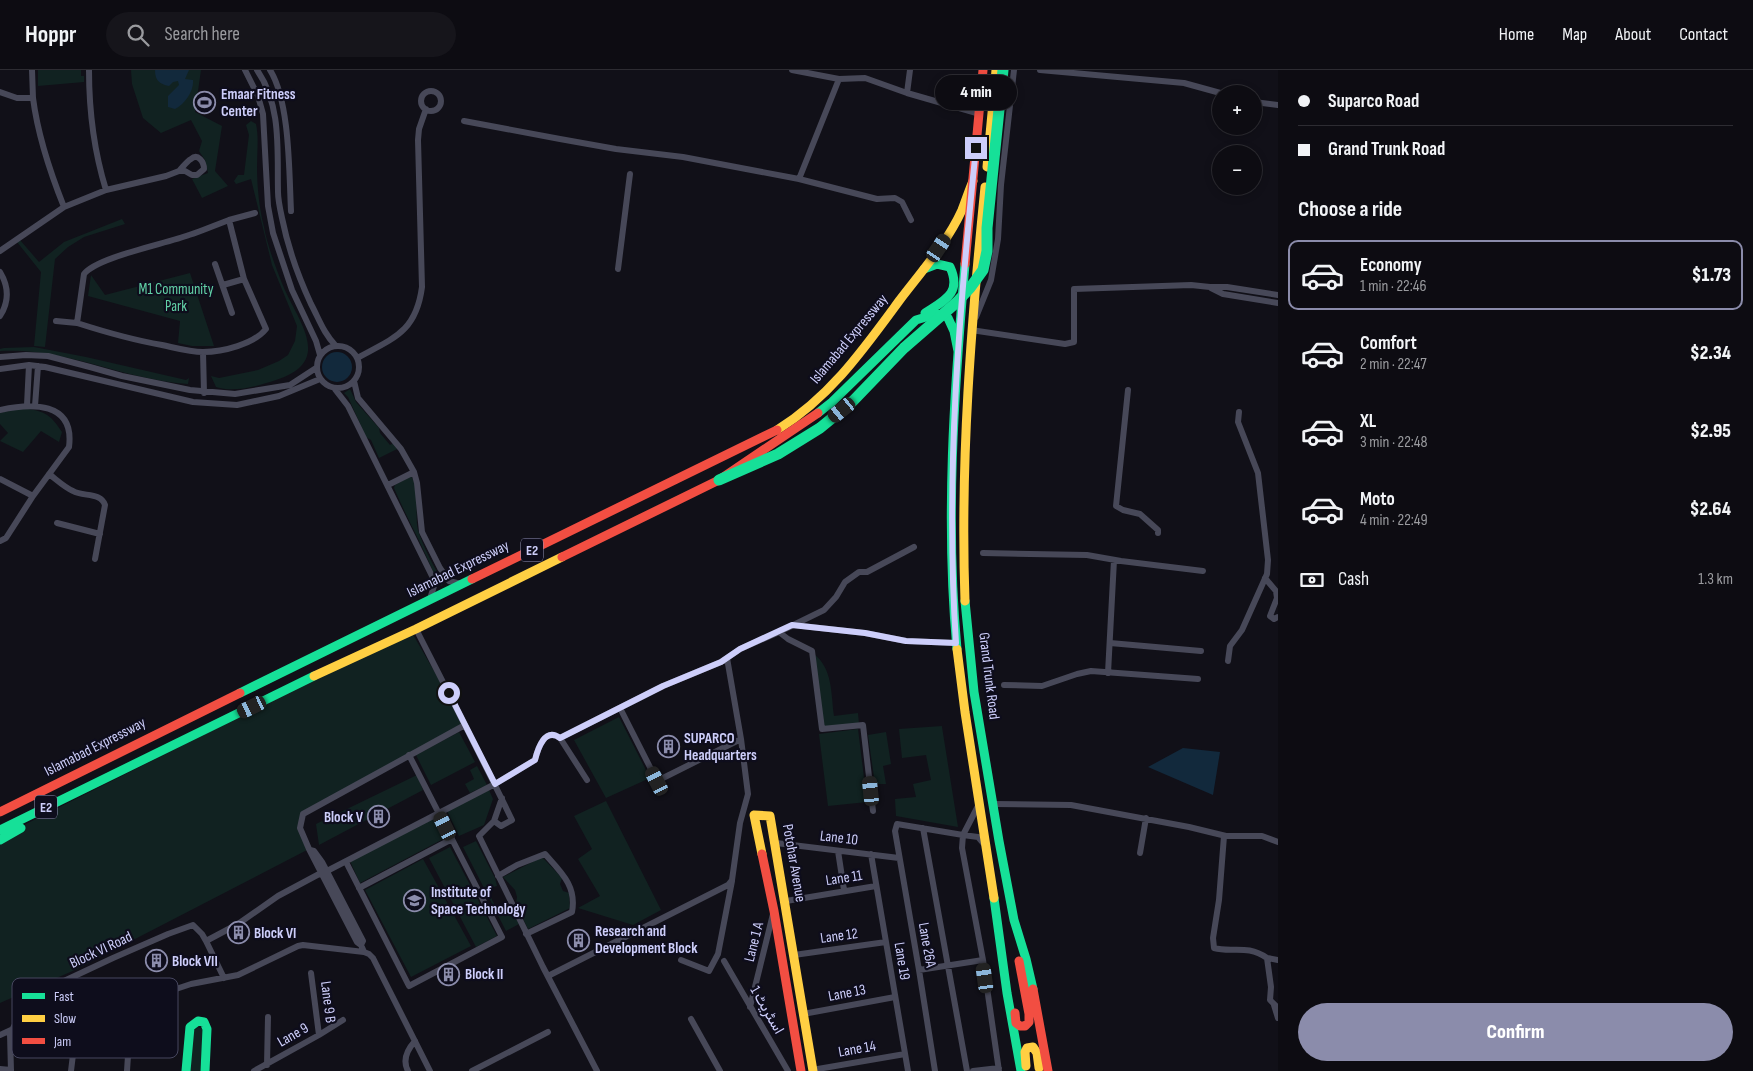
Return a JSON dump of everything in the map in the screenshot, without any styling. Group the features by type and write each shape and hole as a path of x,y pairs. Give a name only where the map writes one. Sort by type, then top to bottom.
{"main road":[{"name":"Grand Trunk Road","path":"983,70 958,351 951,542 956,643 962,692 988,848 1012,1032 1022,1071"},
{"name":"Grand Trunk Road","path":"996,70 971,330 964,468 964,579 972,674 993,804 1014,917 1030,972 1048,1071"},
{"path":"719,480 778,454 820,428 853,401 904,348 957,302 983,270 987,251 1003,70"},
{"name":"Islamabad Expressway","path":"0,812 177,723 778,430 803,412 833,386 860,354 948,235 973,181"},
{"path":"719,480 805,423 832,402 916,320 948,298 956,280 950,267 938,263 924,269"},
{"path":"916,320 927,314 937,313 946,317 953,325 958,351"},
{"name":"E2","path":"0,830 719,480"},
{"path":"0,840 92,785"},
{"name":"Potohar Avenue","path":"754,815 770,816 776,843 803,1014 809,1071 774,911 754,815"},
{"path":"999,924 1006,952 1016,1023 1020,1026 1025,1026 1029,1022 1029,1014 1014,917"},
{"path":"186,1071 190,1027 198,1021 204,1022 207,1029 205,1071"},
{"path":"1027,1071 1025,1052 1027,1048 1033,1047 1037,1053 1040,1071"}],"street":[{"path":"32,70 36,121 47,161 64,207"},
{"path":"89,70 92,124 100,170 106,190"},
{"path":"246,70 258,96 263,114 268,206 274,239 292,290 316,341 320,355"},
{"path":"257,70 268,90 277,133 278,192 289,249 300,280 325,333 336,346"},
{"path":"270,70 278,86 286,123 291,211"},
{"path":"792,70 839,80 865,78 980,114"},
{"path":"908,93 910,70"},
{"path":"1014,70 1001,185 998,239 991,280 971,330 1064,344 1074,342 1074,290 1191,284 1227,287 1278,295"},
{"path":"1040,70 1184,83 1212,91"},
{"path":"799,179 839,80"},
{"path":"268,90 278,86"},
{"path":"0,92 17,98 33,98"},
{"path":"1262,103 1278,105"},
{"path":"357,358 405,329 414,318 420,299 422,285 418,129 426,109"},
{"path":"464,121 616,149 682,158 799,179 876,199 895,198 899,199 911,220"},
{"path":"0,251 64,207 106,190 166,176 179,171"},
{"path":"618,269 630,174"},
{"path":"77,323 84,274 87,270 118,257 255,213"},
{"path":"56,321 77,323 131,339 203,352 236,347 261,336 266,329 244,279 229,220"},
{"path":"215,264 232,313"},
{"path":"0,272 6,282 6,303 0,316"},
{"path":"223,285 244,279"},
{"path":"1210,287 1223,294 1278,303"},
{"path":"334,388 348,386 358,375 357,358 353,352 345,347 336,346 324,350 320,355 316,368 320,379 334,388 348,406 388,485 434,582 430,600"},
{"path":"203,352 204,392"},
{"path":"0,357 48,356 127,377 204,392 235,394 290,385 316,368"},
{"path":"0,369 29,365 38,366 193,402 237,405 279,396 320,379"},
{"path":"27,405 29,365"},
{"path":"35,406 38,366"},
{"path":"125,385 127,377"},
{"path":"354,381 358,398 401,449 414,472 424,538 444,575 449,581 462,584"},
{"path":"1128,390 1116,506 1123,510 1140,514 1158,530 1158,533"},
{"path":"0,410 27,405 57,412 67,425 70,433 69,447 33,496 6,538 0,541"},
{"path":"1228,661 1230,646 1242,630 1267,574 1268,560 1258,473 1238,422 1239,412"},
{"path":"388,485 414,472"},
{"path":"49,474 74,492 100,498 104,502 105,506 95,559"},
{"path":"0,479 33,496"},
{"path":"56,523 100,534"},
{"path":"560,738 663,686 727,658 740,649 824,610 836,598 846,582 859,572 867,572 914,547"},
{"path":"983,553 1087,555 1203,571"},
{"path":"1108,672 1114,560"},
{"path":"1265,578 1276,591 1278,598 1270,616 1274,619 1278,617"},
{"path":"792,625 865,633 906,641 956,643"},
{"path":"416,629 512,820 501,826 494,821"},
{"path":"780,632 788,639 812,651 822,730 864,725 873,810"},
{"path":"1110,642 1202,651"},
{"path":"681,960 709,970 718,954 732,880 740,823 748,794 727,658"},
{"path":"1004,685 1042,686 1092,671 1198,679"},
{"path":"620,708 657,781 741,739"},
{"path":"430,1071 373,958 363,948 363,941 324,871 309,849 300,828 303,814 465,725"},
{"path":"224,978 206,941 238,924 278,896 495,784 535,760 537,749 543,739 550,734 555,734 560,738 587,780"},
{"path":"346,862 409,986 502,937 409,755"},
{"path":"502,798 494,821 479,836 526,934 597,1071"},
{"path":"973,1071 999,1069 983,960 962,848 963,835 980,802"},
{"path":"993,804 1071,805 1146,818 1224,836 1262,836 1278,842"},
{"path":"1140,853 1146,818"},
{"name":"Lane 26A","path":"923,828 897,824 894,831 935,1071"},
{"path":"967,1071 923,828 978,837 988,848"},
{"path":"1224,836 1213,938 1214,948 1240,948 1254,951 1266,958 1278,960"},
{"path":"359,888 452,839"},
{"name":"Lane 10","path":"776,843 899,858"},
{"path":"838,851 844,890"},
{"path":"498,876 517,865 546,854 568,882 574,902 572,912 526,934"},
{"name":"Lane 19","path":"871,854 908,1071"},
{"path":"548,976 728,885 732,880"},
{"name":"Lane 11","path":"786,901 876,886"},
{"name":"Lane 1 A","path":"750,1007 774,911"},
{"name":"Block VI Road","path":"70,978 168,934 193,925 206,941"},
{"name":"Lane 12","path":"794,955 886,942"},
{"name":"Block VI Road","path":"178,988 238,975 298,946 363,948"},
{"path":"1266,958 1271,987 1270,1000 1276,1006 1278,1018"},
{"path":"919,970 983,960"},
{"name":"اسٹریٹ 1","path":"724,961 788,1071"},
{"name":"Lane 9 B","path":"311,972 319,1035"},
{"name":"Lane 13","path":"803,1014 895,997"},
{"path":"267,1065 268,1017"},
{"path":"691,1019 720,1071"},
{"name":"Lane 9","path":"254,1071 343,1020"},
{"path":"472,1071 548,1032"},
{"path":"0,1069 11,1070 9,1040 6,1033"},
{"path":"408,1071 405,1065 405,1057 409,1047 415,1040"},
{"name":"Lane 14","path":"809,1071 905,1054"},
{"path":"71,1071 73,1058"},
{"path":"127,1071 128,1058"}],"green space":[{"path":"38,70 81,70 84,82 38,86"},
{"path":"131,70 201,70 195,112 222,126 215,171 228,186 202,198 192,179 208,173 205,160 199,151 202,141 191,120 161,133 143,118 132,84"},
{"path":"251,121 256,124 257,129 258,189 265,234 281,281 304,328 308,352 304,363 293,372 276,380 246,388 223,389 216,387 211,376 219,378 258,370 279,361 288,355 295,341 297,326 272,265 251,179 236,184 234,181 238,175 244,175 249,135 246,125"},
{"path":"122,219 125,224 84,237 68,247 55,259 45,347 34,346 41,272 17,242 20,240 39,262 64,242"},
{"name":"M1 Community Park","path":"190,273 214,346 192,346 178,343 180,321 88,296 91,275 105,295"},
{"path":"34,347 186,380 189,378 188,384 141,377 48,354 0,351 0,349 4,348"},
{"path":"350,389 356,402 379,428 380,433 390,445 394,443 397,449 379,458 371,440 366,437 348,397 344,393"},
{"path":"22,408 35,410 50,417 62,432 59,442 41,431 23,452 0,441 8,433 0,424 0,413"},
{"path":"411,476 417,495 418,530 432,563 443,582 442,586 438,584 394,488 395,485"},
{"path":"411,631 465,725 300,814 307,850 57,978 12,978 12,998 0,1003 0,837"},
{"path":"814,654 825,667 828,674 834,716 858,713 859,724 824,727"},
{"path":"619,717 650,778 606,798 574,740"},
{"path":"942,726 958,827 896,816 895,799 916,797 913,784 931,780 926,755 902,758 899,729"},
{"path":"858,729 867,802 828,806 819,734"},
{"path":"459,732 475,762 431,785 416,755"},
{"path":"886,732 891,764 883,766 886,784 875,784 868,735"},
{"path":"477,766 487,785 470,793 465,784 474,779 470,770"},
{"path":"417,775 423,790 319,845 316,824"},
{"path":"489,790 493,799 484,825 459,836 447,811"},
{"path":"606,801 661,910 633,925 578,908 600,896 578,859 592,849 574,816"},
{"path":"437,817 447,837 360,883 350,861"},
{"path":"476,841 495,878 497,886 493,887 490,894 493,902 499,908 511,907 519,924 506,931 463,847"},
{"path":"450,847 497,936 476,947 429,858"},
{"path":"542,857 562,878 560,884 563,891 569,893 570,908 528,929 516,904 515,890 503,877"},
{"path":"423,859 471,946 411,977 365,890"},
{"path":"198,1027 204,1030 200,1071 190,1071 193,1031"}],"water":[{"path":"155,70 189,70 185,79 193,80 192,88 185,101 179,107 175,109 168,107 168,96 179,85 178,81 173,82 169,86 163,84 158,81"},
{"path":"337,352 348,356 352,367 348,378 337,382 326,378 322,367 326,356"},
{"path":"1183,748 1220,752 1213,795 1148,767"}],"traffic: fast":[{"path":"719,480 778,454 820,428 853,401 904,348 957,302 983,270 987,251 987,228 1003,70"},
{"path":"924,269 937,264 950,267 954,283 950,295 925,313"},
{"path":"957,649 953,601 952,456 965,264"},
{"path":"818,413 832,402 916,320 936,314 948,318 954,331 958,351"},
{"path":"240,693 472,579"},
{"path":"965,601 974,692 999,841 1014,920 1033,989"},
{"path":"0,830 314,676"},
{"path":"0,840 21,828"},
{"path":"994,898 1007,993 1021,1071"},
{"path":"186,1071 190,1027 198,1021 204,1022 207,1029 205,1071"}],"traffic: slow":[{"path":"987,167 996,70"},
{"path":"777,430 813,403 859,355 949,234 962,210 973,181"},
{"path":"965,601 965,445 975,290 985,187"},
{"path":"314,676 416,629 562,557"},
{"path":"957,649 994,898"},
{"path":"762,854 754,815 770,816 813,1071"},
{"path":"1026,1066 1025,1052 1027,1048 1033,1047 1037,1053 1039,1068"}],"traffic: jam":[{"path":"965,264 983,70"},
{"path":"562,557 719,480 818,413"},
{"path":"472,579 777,430"},
{"path":"0,812 240,693"},
{"path":"762,854 774,911 801,1071"},
{"path":"1015,1013 1016,1023 1020,1026 1025,1026 1029,1022 1019,961"},
{"path":"1033,989 1048,1071"}],"place":[{"name":"Emaar Fitness Center","path":"205,103"},
{"name":"SUPARCO Headquarters","path":"668,747"},
{"name":"Block V","path":"379,817"},
{"name":"Institute of Space Technology","path":"415,901"},
{"name":"Block VI","path":"238,933"},
{"name":"Research and Development Block","path":"579,940"},
{"name":"Block VII","path":"156,961"},
{"name":"Block II","path":"449,974"}],"route":[{"path":"449,693 495,784 535,760 537,749 543,739 550,734 555,734 560,738 663,686 721,662 740,649 792,625 865,633 906,641 956,643 951,542 954,415 976,148"}]}
